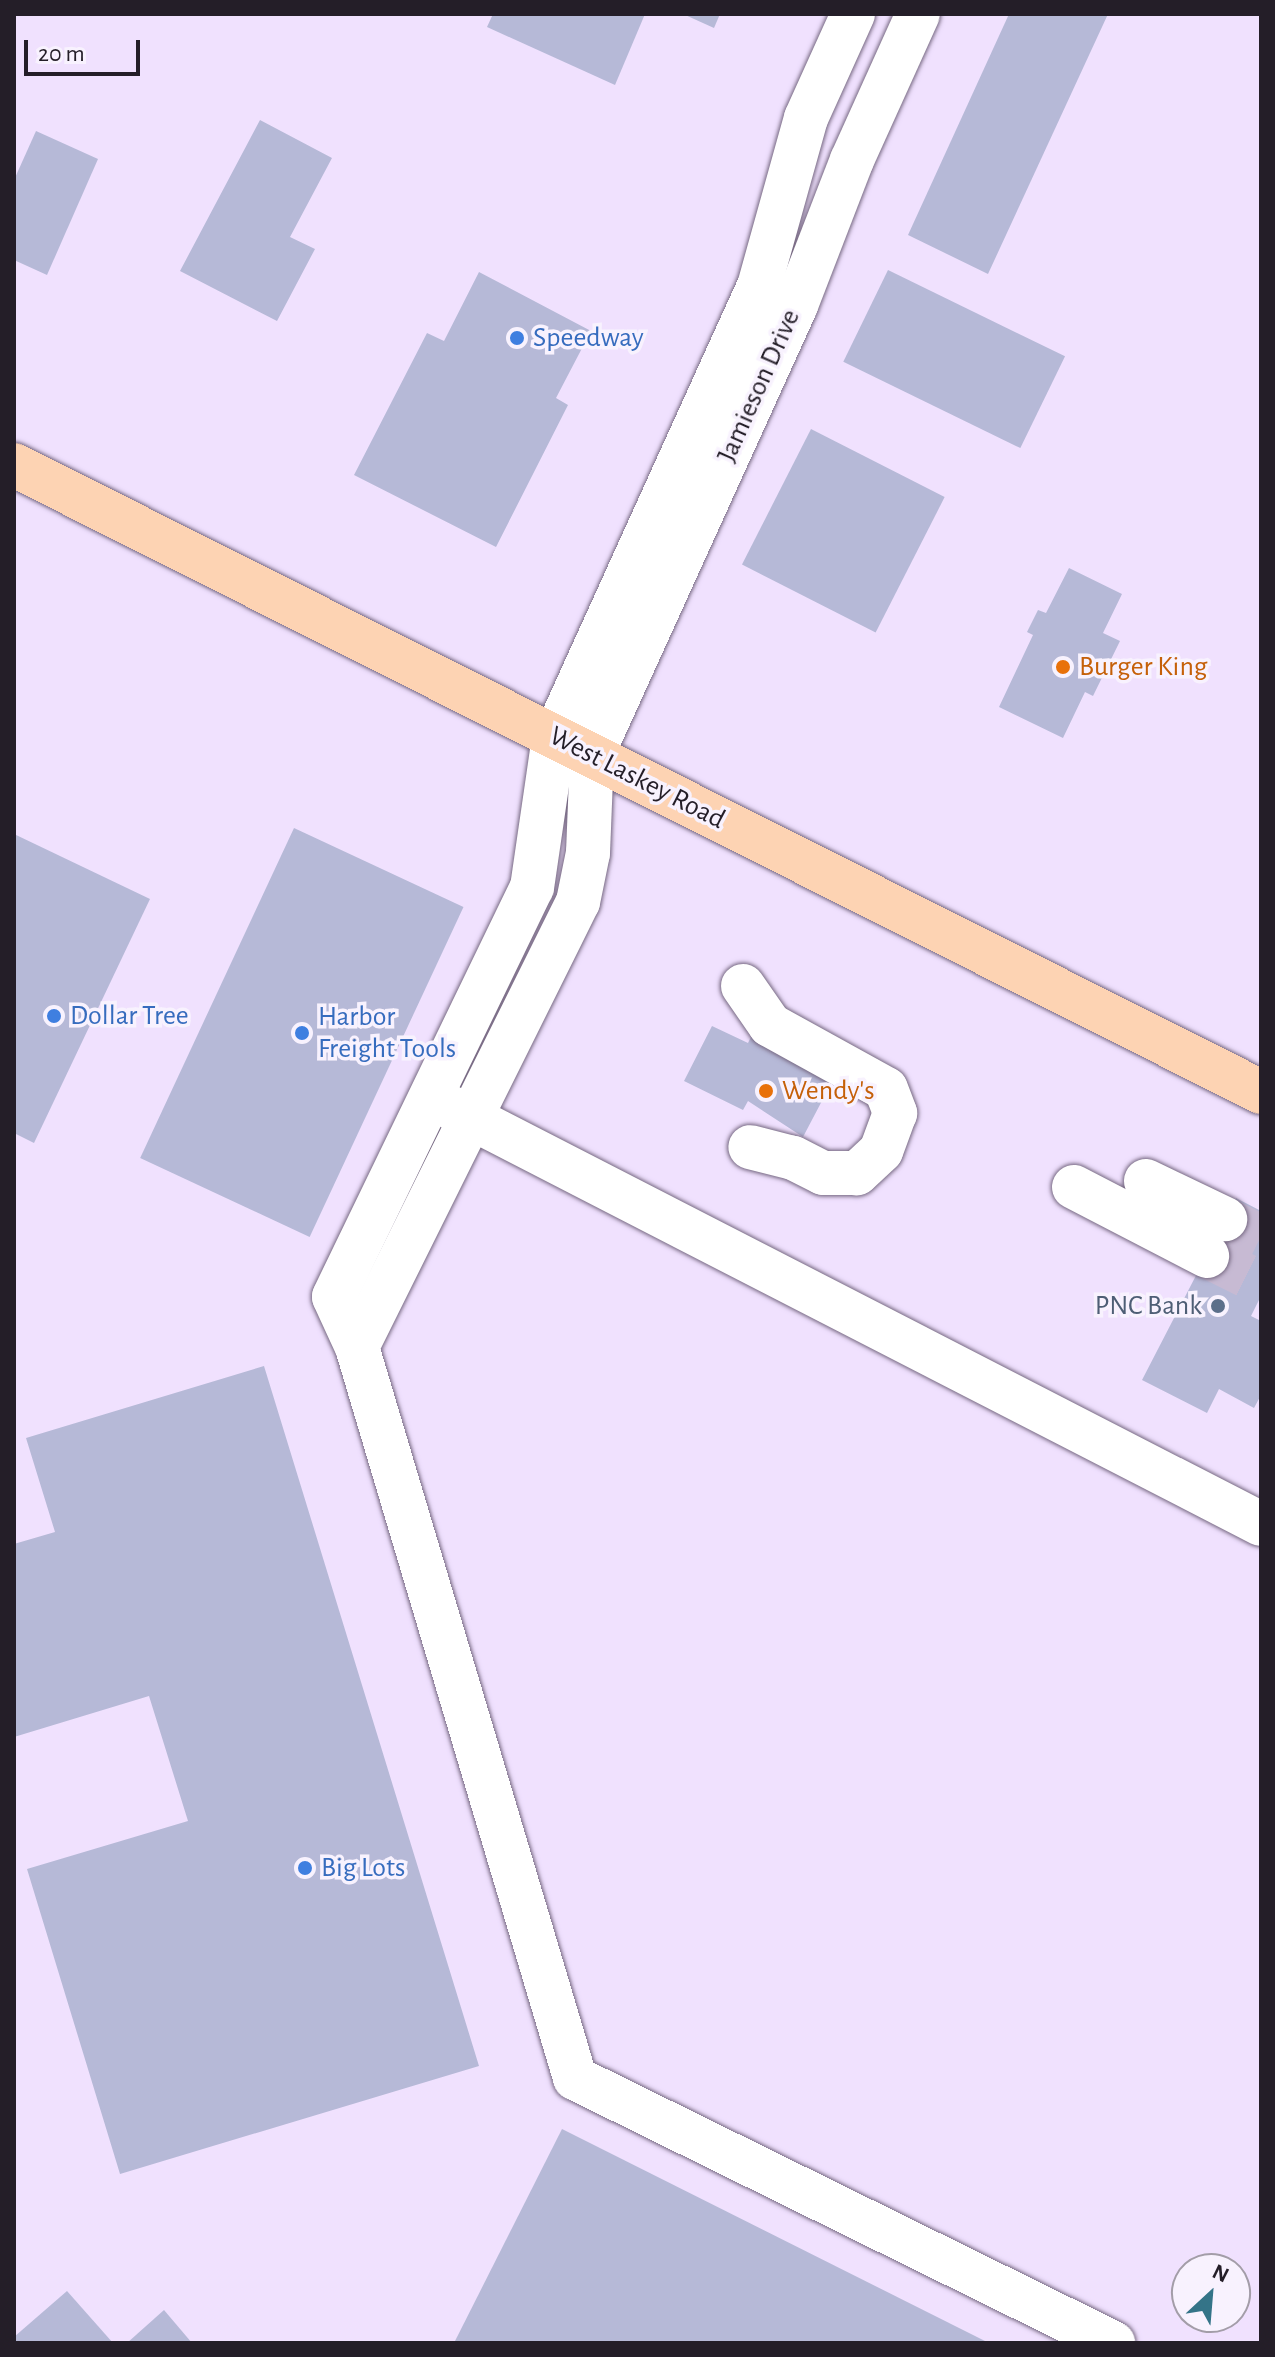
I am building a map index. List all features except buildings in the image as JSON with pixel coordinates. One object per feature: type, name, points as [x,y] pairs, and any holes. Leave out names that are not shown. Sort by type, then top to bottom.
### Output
[{"type":"main road","name":"West Laskey Road","points":[[14,465],[1261,1092]]},
{"type":"street","name":"Jamieson Drive","points":[[357,1347],[334,1297],[428,1096],[532,887],[554,737],[759,286],[806,118],[853,14]]},
{"type":"street","name":"Jamieson Drive","points":[[592,755],[796,305],[852,160],[918,14]]},
{"type":"street","points":[[592,755],[588,853],[578,902],[357,1347],[575,2078],[1113,2343]]},
{"type":"street","points":[[743,986],[770,1025],[886,1089],[895,1113],[881,1151],[857,1173],[823,1173],[793,1158],[750,1147]]},
{"type":"street","points":[[428,1096],[1261,1524]]},
{"type":"street","points":[[1109,1184],[1215,1238],[1109,1184]]},
{"type":"tunnel","points":[[1225,1219],[1261,1237]]},
{"type":"tunnel","points":[[1207,1256],[1261,1283]]},
{"type":"place","name":"Speedway","points":[[517,338]]},
{"type":"place","name":"Burger King","points":[[1063,667]]},
{"type":"place","name":"Dollar Tree","points":[[54,1016]]},
{"type":"place","name":"Harbor Freight Tools","points":[[302,1033]]},
{"type":"place","name":"Wendy's","points":[[766,1091]]},
{"type":"place","name":"PNC Bank","points":[[1218,1306]]},
{"type":"place","name":"Big Lots","points":[[305,1868]]}]
